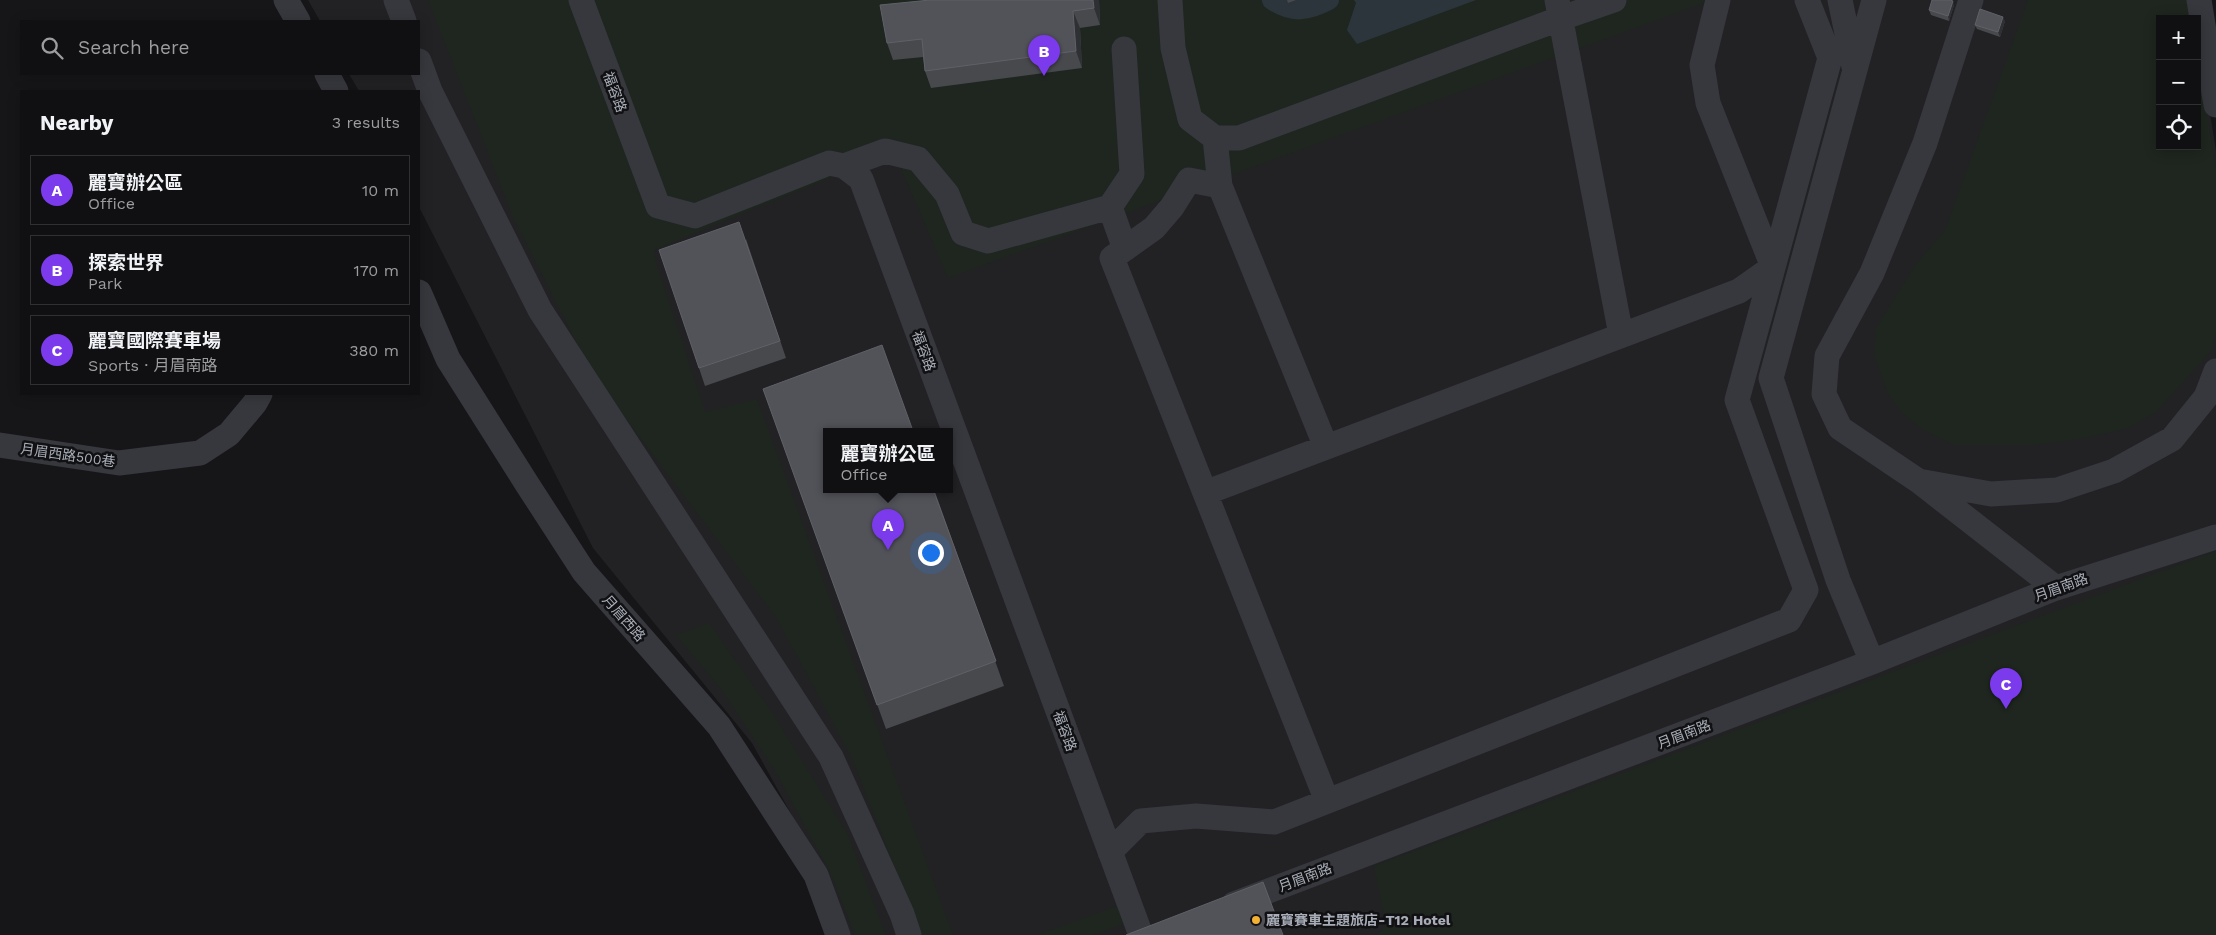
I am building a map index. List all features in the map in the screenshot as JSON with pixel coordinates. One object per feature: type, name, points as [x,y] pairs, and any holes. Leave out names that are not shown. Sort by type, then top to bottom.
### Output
[{"type":"street","points":[[286,0],[297,20]]},
{"type":"street","points":[[396,0],[404,20]]},
{"type":"street","name":"福容路","points":[[581,0],[658,206],[695,216],[830,163],[844,166],[861,179],[1110,852],[1152,934]]},
{"type":"street","points":[[1170,0],[1173,48],[1190,119],[1215,138],[1239,138],[1558,9],[1614,0]]},
{"type":"street","points":[[1718,0],[1702,65],[1708,103],[1773,268]]},
{"type":"street","points":[[1110,852],[1141,820],[1196,816],[1274,822],[1790,620],[1806,590],[1736,400],[1830,58],[1807,0]]},
{"type":"street","points":[[1840,0],[1855,72]]},
{"type":"street","points":[[1872,662],[1838,580],[1771,378],[1874,0]]},
{"type":"street","points":[[1971,0],[1925,143],[1914,171],[1872,273],[1828,356],[1824,394],[1840,428],[1920,482],[2056,588]]},
{"type":"street","points":[[2199,0],[2216,105]]},
{"type":"street","points":[[1558,9],[1621,335]]},
{"type":"street","points":[[844,166],[885,151],[918,159],[947,194],[963,233],[988,241],[1110,207],[1132,174],[1124,49]]},
{"type":"street","points":[[420,64],[430,91],[540,310],[831,757],[902,914],[909,935]]},
{"type":"street","points":[[328,75],[335,90]]},
{"type":"street","points":[[1215,138],[1220,186],[1326,447]]},
{"type":"street","points":[[1220,186],[1189,180],[1172,207],[1154,228],[1112,258],[1327,801]]},
{"type":"street","points":[[1110,207],[1124,249]]},
{"type":"street","points":[[1205,493],[1739,291],[1773,268]]},
{"type":"street","name":"月眉西路","points":[[420,294],[448,359],[584,572],[719,726],[816,875],[838,935]]},
{"type":"street","points":[[1920,482],[1991,494],[2057,490],[2114,471],[2172,439],[2206,397],[2216,372]]},
{"type":"street","name":"月眉西路500巷","points":[[0,445],[119,463],[200,452],[229,434],[255,404],[260,395]]},
{"type":"street","name":"月眉南路","points":[[1208,914],[1872,662],[2056,588],[2216,537]]},
{"type":"shaded area","points":[[308,0],[2192,0],[2167,15],[2156,15],[2156,150],[2201,150],[2201,56],[2216,151],[2216,935],[848,935],[832,888],[752,743],[593,548],[420,209],[420,90],[358,90],[350,75],[420,75],[420,20],[319,20]]},
{"type":"shaded area","points":[[428,0],[1712,0],[948,278],[894,152],[654,250],[656,263],[705,412],[757,399],[953,935],[921,935],[852,758],[776,617],[594,377],[513,217]]},
{"type":"shaded area","points":[[1354,0],[1476,0],[1357,44],[1347,30],[1356,3]]},
{"type":"shaded area","points":[[2028,0],[2189,0],[2191,15],[2156,15],[2156,150],[2201,150],[2201,76],[2216,169],[2216,333],[2210,352],[2156,412],[2126,429],[2079,439],[2035,445],[1954,445],[1922,429],[1903,414],[1888,394],[1874,354],[1876,328],[1916,264],[1945,230]]},
{"type":"shaded area","points":[[2216,551],[2216,935],[1377,935],[1386,926],[1374,866]]},
{"type":"shaded area","points":[[709,623],[769,708],[847,833],[886,935],[855,935],[830,872],[775,771],[722,690],[676,635]]},
{"type":"shaded area","points":[[1117,906],[1124,924],[1093,935],[1037,935]]},
{"type":"building","points":[[930,0],[1093,0],[1094,8],[1073,11],[1076,51],[925,71],[922,39],[887,43],[880,5]]},
{"type":"building","points":[[1932,0],[1953,1],[1948,16],[1929,10]]},
{"type":"building","points":[[1980,9],[2003,17],[1998,32],[1975,25]]},
{"type":"building","points":[[739,222],[780,341],[699,368],[659,250]]},
{"type":"building","points":[[882,345],[912,428],[823,428],[823,493],[934,493],[996,661],[877,705],[763,389]]},
{"type":"building","points":[[1263,882],[1283,935],[1126,935]]},
{"type":"waterway","points":[[1272,0],[1294,9],[1307,9],[1329,0]]},
{"type":"place","name":"探索世界","points":[[1044,76]]},
{"type":"place","name":"麗寶辦公區","points":[[888,550]]},
{"type":"place","name":"麗寶國際賽車場","points":[[2006,709]]},
{"type":"place","name":"麗寶賽車主題旅店-T12 Hotel","points":[[1256,920]]}]
